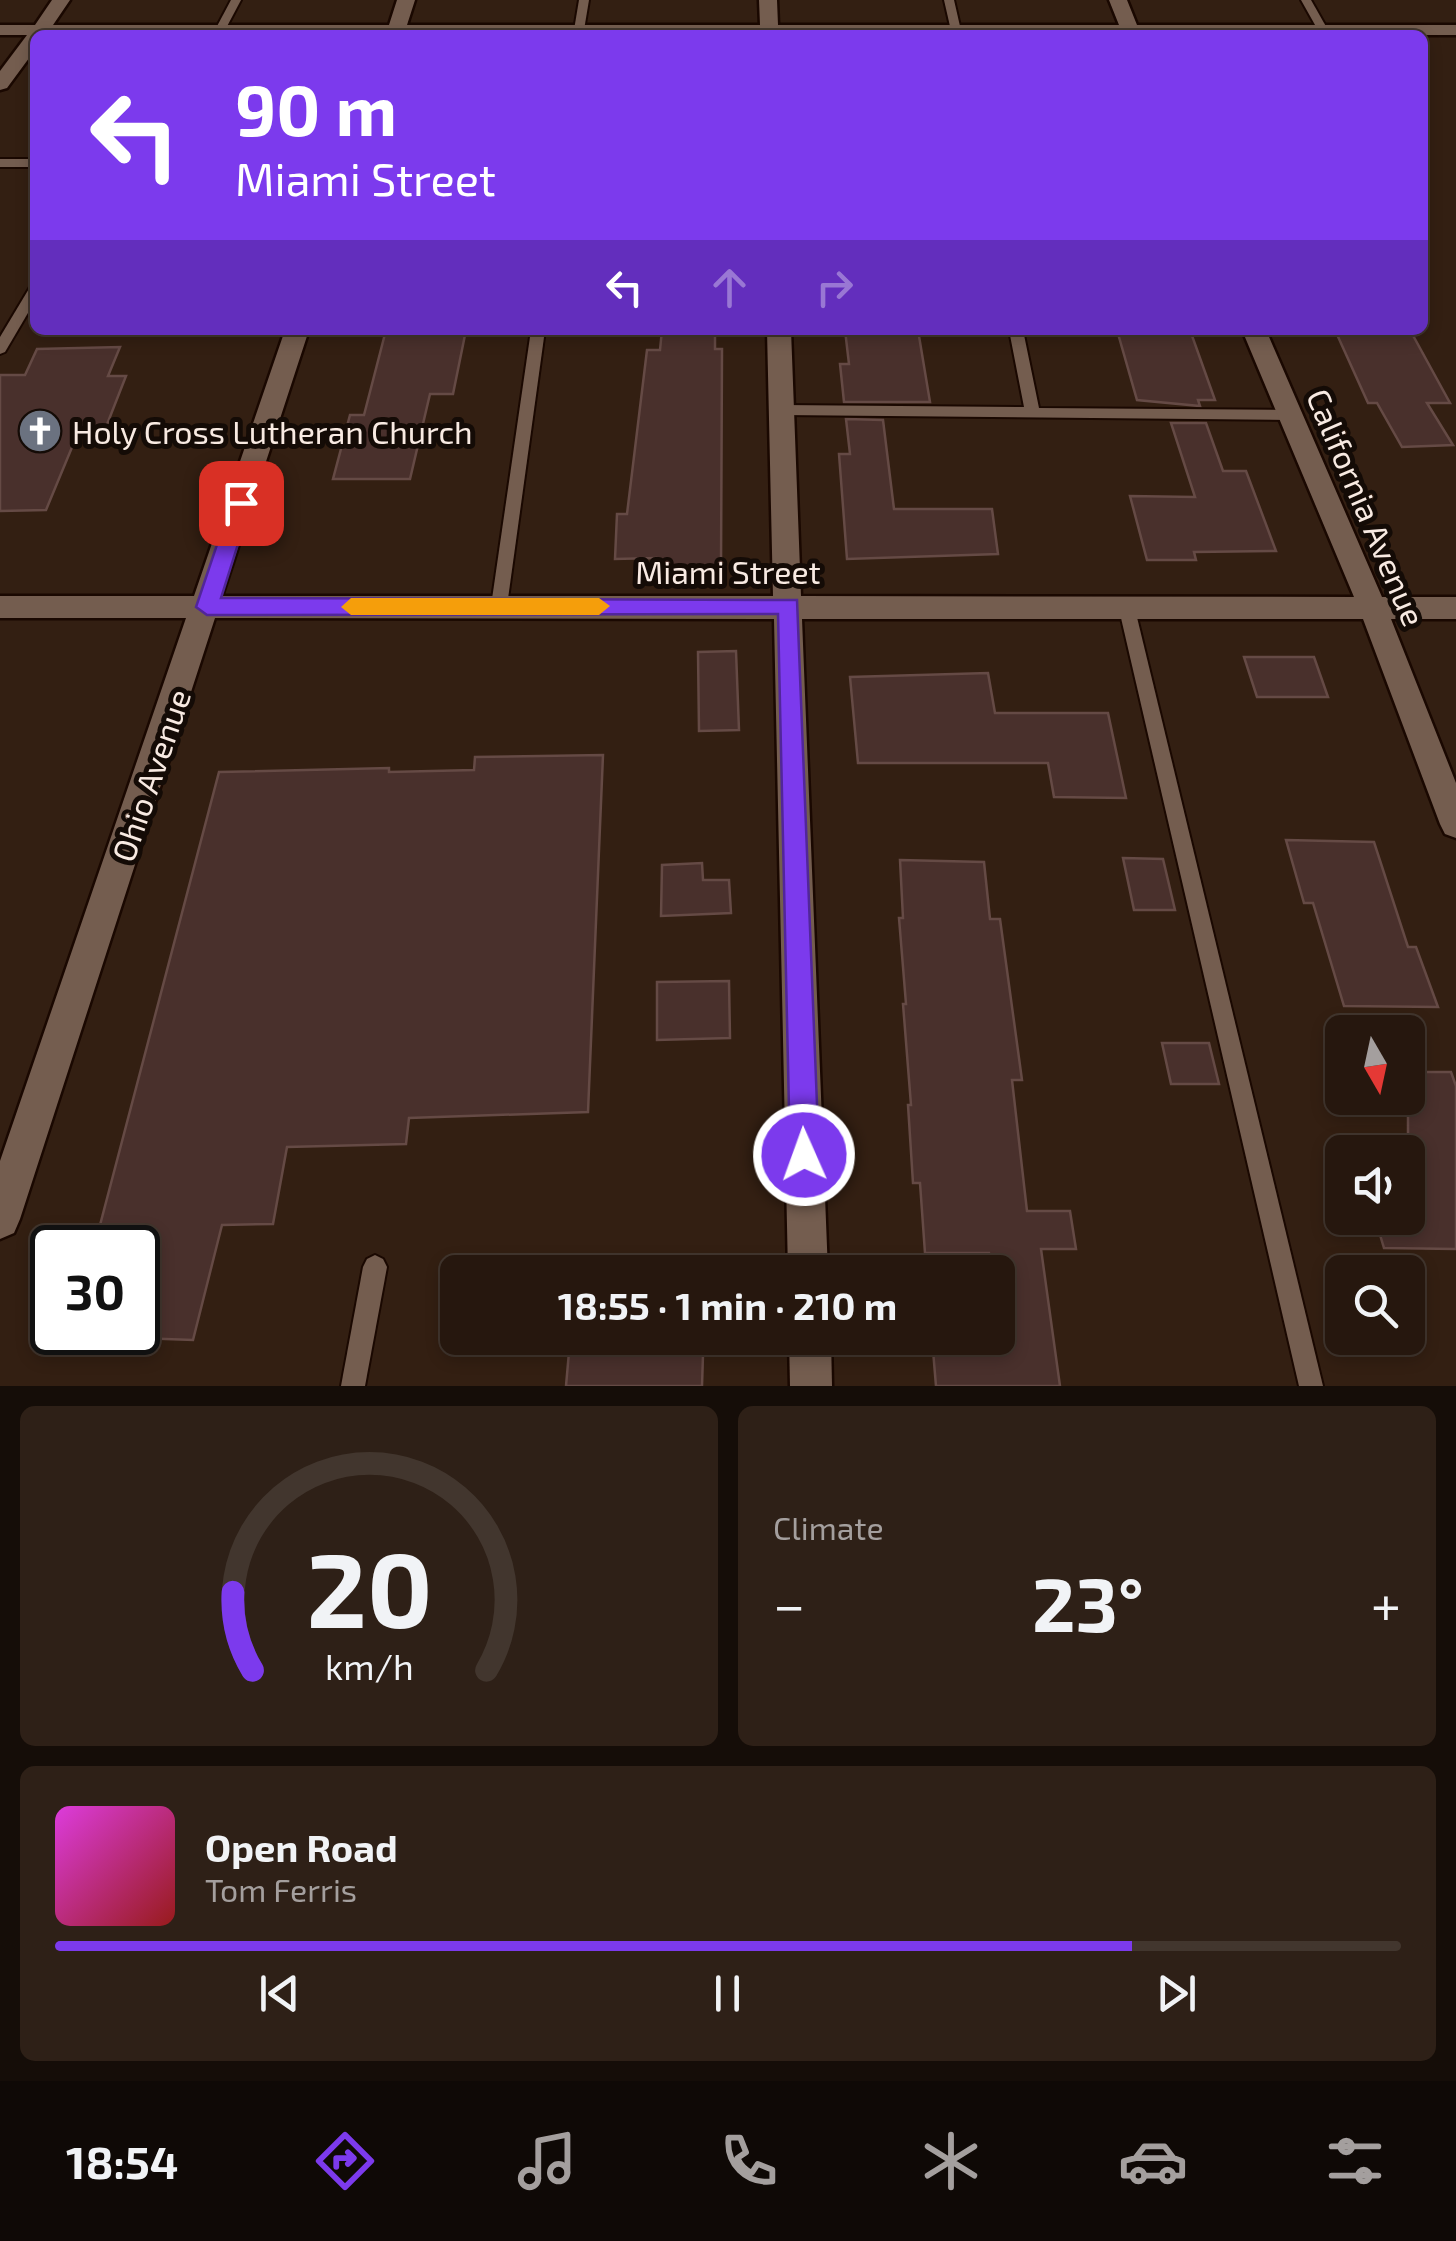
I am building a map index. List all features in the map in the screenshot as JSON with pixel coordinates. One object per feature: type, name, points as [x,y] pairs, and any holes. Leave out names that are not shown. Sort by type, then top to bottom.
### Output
[{"type":"street","points":[[40,30],[61,0]]},
{"type":"street","points":[[396,30],[406,0]]},
{"type":"street","points":[[768,0],[769,30]]},
{"type":"street","points":[[1118,0],[1130,30]]},
{"type":"street","points":[[0,30],[30,33]]},
{"type":"street","points":[[1324,30],[1456,30]]},
{"type":"street","points":[[0,84],[30,43]]},
{"type":"street","name":"Ohio Avenue","points":[[0,1219],[295,335]]},
{"type":"street","points":[[778,335],[808,1255]]},
{"type":"street","name":"California Avenue","points":[[1256,335],[1373,609],[1456,824]]},
{"type":"street","name":"Miami Street","points":[[0,607],[1456,608]]},
{"type":"street","points":[[810,1355],[811,1386]]},
{"type":"lane","points":[[220,30],[236,0]]},
{"type":"lane","points":[[578,30],[584,0]]},
{"type":"lane","points":[[949,0],[956,30]]},
{"type":"lane","points":[[1306,0],[1324,30]]},
{"type":"lane","points":[[0,163],[30,163]]},
{"type":"lane","points":[[0,349],[30,298]]},
{"type":"lane","points":[[499,606],[537,335]]},
{"type":"lane","points":[[1017,335],[1033,414]]},
{"type":"lane","points":[[781,410],[1290,415]]},
{"type":"lane","points":[[1126,605],[1312,1386]]},
{"type":"lane","points":[[353,1386],[374,1267]]},
{"type":"building","points":[[385,335],[465,335],[453,394],[430,394],[410,479],[333,479],[350,415],[364,415]]},
{"type":"building","points":[[662,335],[715,335],[715,349],[722,349],[721,570],[655,571],[656,558],[615,559],[617,514],[627,514],[647,350],[660,350]]},
{"type":"building","points":[[846,335],[919,335],[930,402],[844,402],[840,364],[849,364]]},
{"type":"building","points":[[1118,335],[1192,335],[1215,400],[1198,400],[1200,406],[1137,400]]},
{"type":"building","points":[[1337,335],[1413,335],[1450,403],[1427,403],[1453,445],[1402,447],[1377,403],[1368,403]]},
{"type":"building","name":"Holy Cross Lutheran Church","points":[[120,347],[108,376],[126,376],[106,427],[80,428],[46,510],[0,511],[0,375],[25,375],[37,349]]},
{"type":"building","points":[[846,419],[883,420],[894,509],[992,509],[998,554],[847,559],[839,454],[850,454]]},
{"type":"building","points":[[1171,423],[1206,423],[1223,471],[1246,471],[1276,551],[1194,552],[1196,560],[1147,560],[1130,496],[1195,497]]},
{"type":"building","points":[[736,651],[739,730],[699,731],[698,652]]},
{"type":"building","points":[[1244,657],[1314,657],[1328,697],[1257,697]]},
{"type":"building","points":[[988,673],[995,713],[1108,713],[1126,798],[1054,797],[1048,763],[858,763],[850,677]]},
{"type":"building","points":[[603,755],[588,1112],[409,1118],[406,1144],[287,1147],[273,1224],[222,1225],[193,1340],[160,1339],[160,1225],[100,1225],[219,772],[474,770],[475,757]]},
{"type":"building","points":[[1286,840],[1374,842],[1408,947],[1416,947],[1438,1007],[1344,1006],[1313,903],[1304,903]]},
{"type":"building","points":[[1123,858],[1163,859],[1175,910],[1134,910]]},
{"type":"building","points":[[900,860],[984,862],[990,919],[1000,919],[1022,1080],[1012,1080],[1027,1211],[1070,1211],[1076,1249],[1041,1249],[1060,1386],[936,1386],[933,1355],[1015,1355],[1015,1255],[925,1253],[920,1183],[913,1183],[899,918],[903,918]]},
{"type":"building","points":[[702,863],[703,880],[729,880],[731,913],[661,916],[662,865]]},
{"type":"building","points":[[729,981],[730,1038],[657,1040],[657,982]]},
{"type":"building","points":[[1162,1043],[1209,1043],[1219,1084],[1171,1084]]},
{"type":"building","points":[[1425,1072],[1451,1072],[1456,1086],[1456,1249],[1384,1248],[1380,1235],[1425,1235],[1425,1135],[1408,1135],[1408,1115],[1425,1115]]},
{"type":"building","points":[[569,1355],[703,1355],[702,1386],[566,1386]]},
{"type":"slow traffic","points":[[351,607],[599,606]]},
{"type":"place","name":"Holy Cross Lutheran Church","points":[[40,431]]},
{"type":"route","points":[[241,503],[207,607],[789,606],[804,1155]]}]
